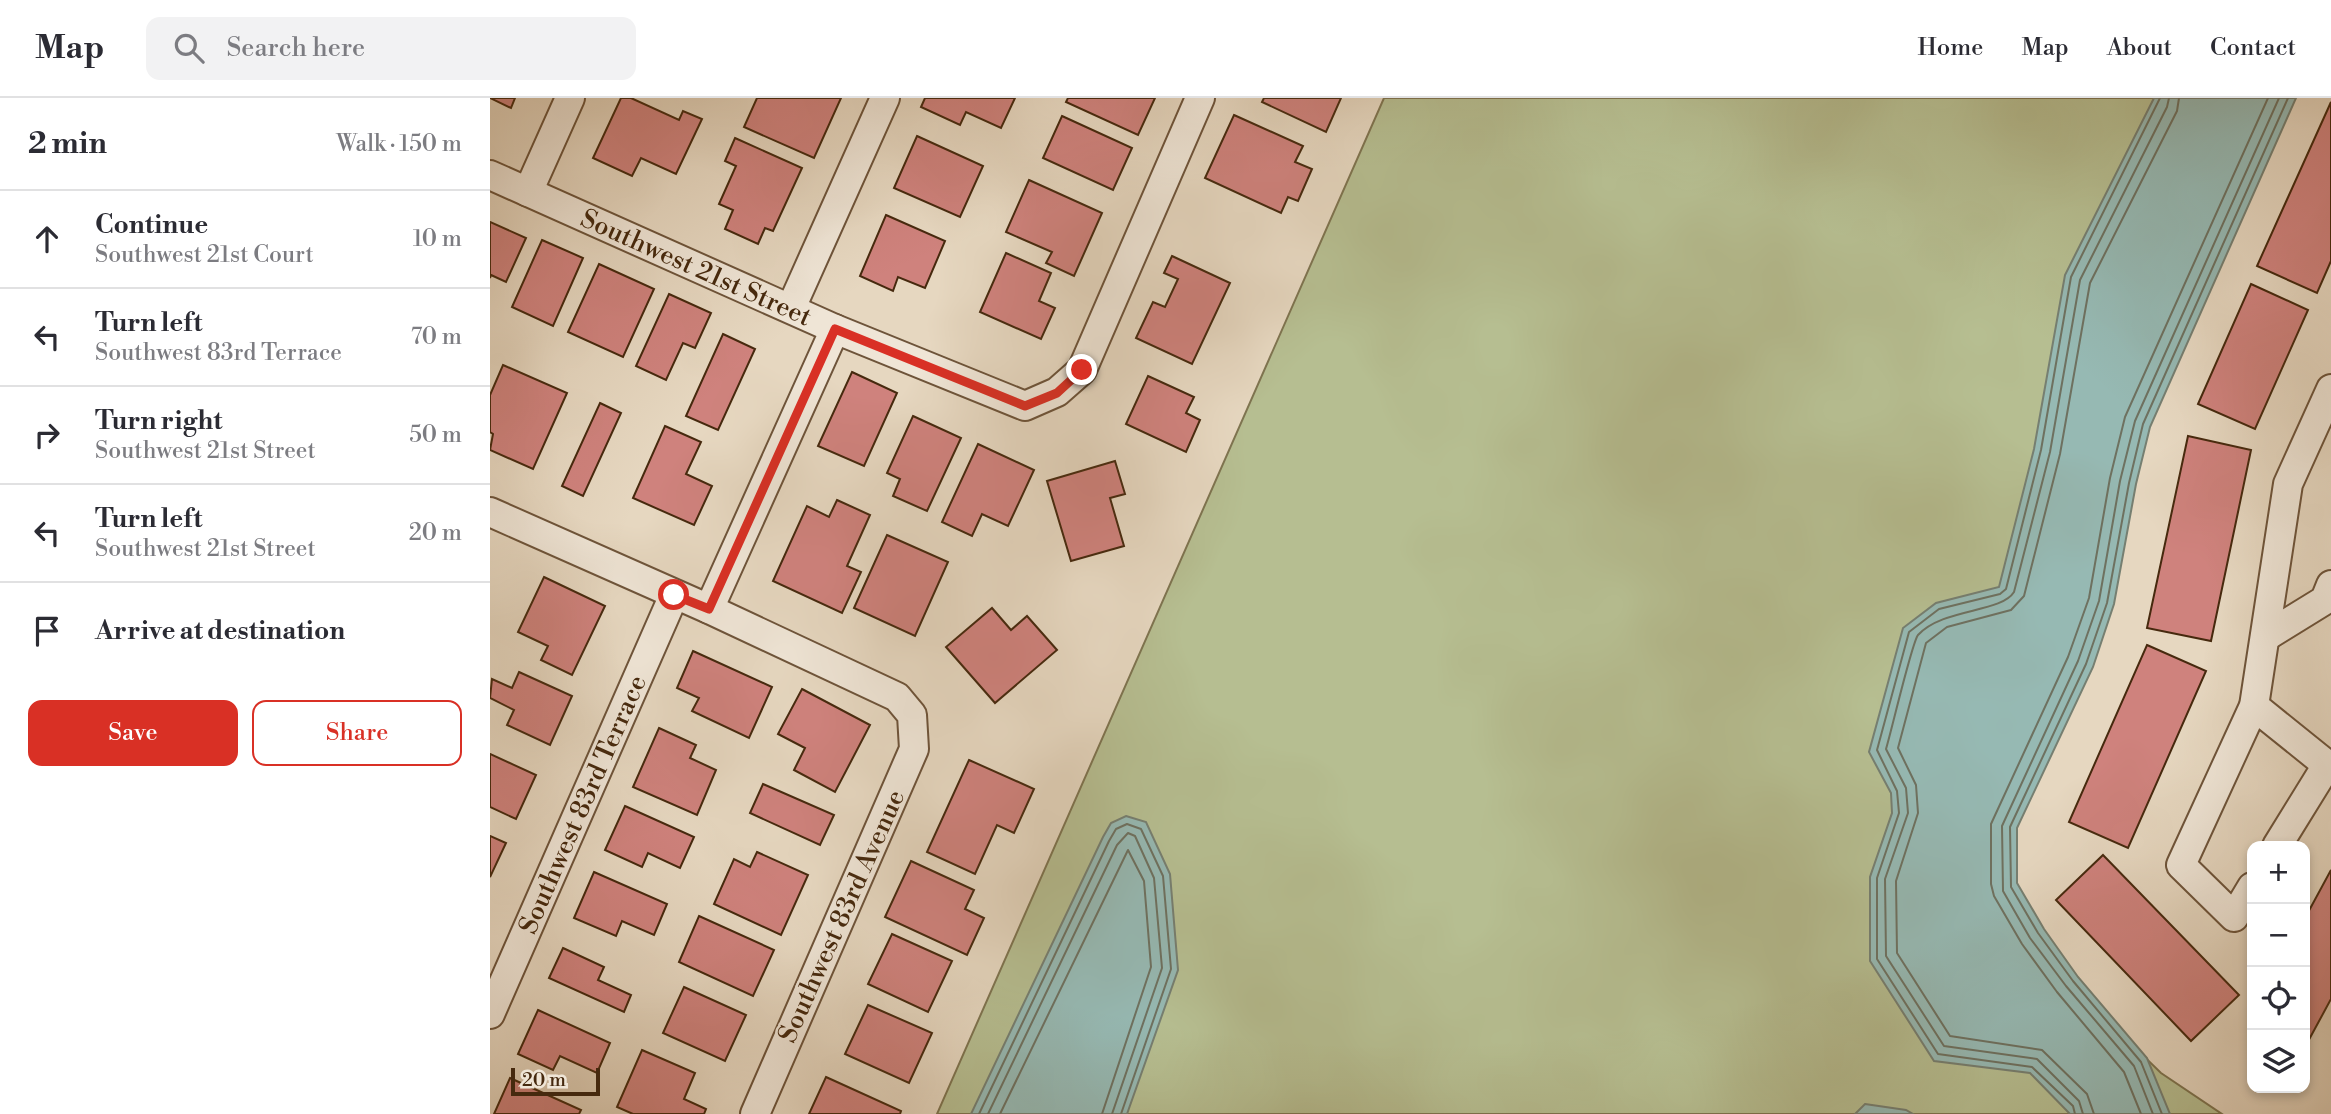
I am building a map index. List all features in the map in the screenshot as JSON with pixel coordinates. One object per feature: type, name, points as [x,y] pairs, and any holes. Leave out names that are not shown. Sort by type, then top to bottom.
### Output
[{"type":"street","points":[[528,192],[570,98]]},
{"type":"street","points":[[792,308],[885,98]]},
{"type":"street","name":"Southwest 21st Street","points":[[490,175],[835,329],[1025,406],[1057,393],[1082,370],[1200,98]]},
{"type":"street","points":[[490,512],[709,609],[835,329]]},
{"type":"street","points":[[2247,895],[2234,916],[2181,865],[2254,706],[2288,484],[2331,388]]},
{"type":"street","points":[[2265,637],[2325,600],[2331,586]]},
{"type":"street","name":"Southwest 83rd Terrace","points":[[490,1014],[674,595]]},
{"type":"street","name":"Southwest 83rd Avenue","points":[[709,609],[897,697],[912,715],[914,749],[755,1114]]},
{"type":"street","points":[[2254,706],[2329,767],[2280,841]]},
{"type":"green space","points":[[1384,98],[2213,98],[1949,920],[2013,929],[2161,1073],[2222,1114],[937,1114]]},
{"type":"water","points":[[2154,98],[2296,98],[2150,427],[2136,484],[2114,604],[2093,667],[2017,828],[2017,883],[2044,929],[2078,977],[2147,1058],[2170,1114],[2070,1114],[2030,1073],[1934,1061],[1870,961],[1870,877],[1892,813],[1891,793],[1869,752],[1903,628],[1936,603],[1999,587],[2034,449],[2065,275]]},
{"type":"water","points":[[1126,816],[1146,822],[1170,874],[1178,970],[1127,1114],[971,1114],[1103,837],[1111,823]]},
{"type":"water","points":[[1865,1104],[1906,1110],[1913,1114],[1855,1114]]},
{"type":"building","points":[[490,98],[515,98],[511,108]]},
{"type":"building","points":[[621,98],[631,98],[679,120],[683,111],[702,119],[676,174],[641,158],[632,176],[593,158]]},
{"type":"building","points":[[757,98],[841,98],[814,158],[744,127]]},
{"type":"building","points":[[925,98],[1015,98],[1001,128],[966,112],[960,125],[921,107]]},
{"type":"building","points":[[1068,98],[1155,98],[1138,135],[1066,102]]},
{"type":"building","points":[[1264,98],[1341,98],[1326,132],[1262,102]]},
{"type":"building","points":[[2331,102],[2331,261],[2317,293],[2257,266]]},
{"type":"building","points":[[1234,115],[1303,146],[1295,162],[1312,169],[1298,201],[1288,197],[1281,213],[1205,178]]},
{"type":"building","points":[[1062,116],[1132,148],[1113,190],[1043,158]]},
{"type":"building","points":[[917,136],[983,166],[960,217],[894,188]]},
{"type":"building","points":[[735,138],[802,168],[773,231],[765,228],[758,244],[725,229],[733,210],[719,204],[736,166],[725,161]]},
{"type":"building","points":[[1029,180],[1102,213],[1074,276],[1046,263],[1052,252],[1006,232]]},
{"type":"building","points":[[886,215],[945,241],[925,288],[898,277],[893,291],[860,276]]},
{"type":"building","points":[[490,222],[526,238],[506,282],[491,275],[490,278]]},
{"type":"building","points":[[542,240],[583,258],[553,326],[512,307]]},
{"type":"building","points":[[1006,253],[1051,273],[1039,301],[1055,308],[1041,339],[980,312]]},
{"type":"building","points":[[1172,256],[1230,283],[1192,364],[1136,338],[1153,302],[1165,307],[1178,279],[1164,273]]},
{"type":"building","points":[[599,264],[654,289],[623,357],[568,332]]},
{"type":"building","points":[[2251,284],[2308,310],[2255,429],[2198,404]]},
{"type":"building","points":[[669,294],[711,313],[695,348],[683,343],[666,380],[636,366]]},
{"type":"building","points":[[723,334],[755,349],[718,430],[686,416]]},
{"type":"building","points":[[503,365],[567,393],[533,469],[490,450],[493,434],[490,432],[490,395]]},
{"type":"building","points":[[852,372],[897,393],[864,466],[818,446]]},
{"type":"building","points":[[1148,376],[1194,397],[1186,413],[1200,420],[1186,452],[1126,424]]},
{"type":"building","points":[[600,403],[621,413],[583,496],[562,486]]},
{"type":"building","points":[[913,416],[961,438],[927,511],[893,496],[900,479],[887,473]]},
{"type":"building","points":[[665,426],[701,442],[686,474],[712,486],[694,525],[633,498]]},
{"type":"building","points":[[2188,436],[2251,450],[2211,641],[2147,628]]},
{"type":"building","points":[[978,444],[1034,470],[1008,526],[982,514],[972,536],[942,522]]},
{"type":"building","points":[[1115,461],[1125,494],[1110,498],[1124,546],[1071,561],[1047,481]]},
{"type":"building","points":[[837,500],[870,515],[847,566],[861,572],[842,613],[773,581],[807,506],[829,517]]},
{"type":"building","points":[[887,535],[948,562],[915,636],[854,608]]},
{"type":"building","points":[[544,577],[605,606],[572,675],[541,660],[548,646],[518,632]]},
{"type":"building","points":[[992,608],[1011,630],[1027,616],[1057,650],[995,703],[946,647]]},
{"type":"building","points":[[2147,645],[2206,671],[2128,848],[2069,822]]},
{"type":"building","points":[[693,651],[772,687],[749,738],[692,711],[699,698],[677,688]]},
{"type":"building","points":[[519,672],[572,696],[550,745],[507,725],[514,710],[490,698],[492,679],[512,688]]},
{"type":"building","points":[[802,689],[870,725],[835,792],[794,770],[805,748],[778,734]]},
{"type":"building","points":[[659,728],[696,745],[690,758],[716,770],[697,815],[633,787]]},
{"type":"building","points":[[490,754],[536,775],[516,819],[490,807]]},
{"type":"building","points":[[969,760],[1034,789],[1014,833],[997,825],[975,874],[927,852]]},
{"type":"building","points":[[763,784],[834,815],[820,845],[750,813]]},
{"type":"building","points":[[625,806],[694,837],[680,868],[648,853],[642,867],[605,850]]},
{"type":"building","points":[[490,836],[506,843],[490,877]]},
{"type":"building","points":[[757,852],[808,875],[781,935],[714,904],[734,859],[750,867]]},
{"type":"building","points":[[2103,855],[2239,995],[2191,1041],[2056,900]]},
{"type":"building","points":[[911,861],[974,890],[965,909],[984,918],[967,955],[885,917]]},
{"type":"building","points":[[2331,870],[2331,999],[2310,1038],[2310,967],[2310,909]]},
{"type":"building","points":[[594,872],[667,904],[654,935],[622,921],[616,936],[574,918]]},
{"type":"building","points":[[699,916],[774,950],[753,996],[679,962]]},
{"type":"building","points":[[892,934],[952,961],[928,1012],[868,984]]},
{"type":"building","points":[[563,948],[604,967],[598,980],[631,995],[624,1012],[549,978]]},
{"type":"building","points":[[684,987],[746,1015],[725,1061],[663,1033]]},
{"type":"building","points":[[868,1005],[932,1033],[909,1083],[845,1054]]},
{"type":"building","points":[[538,1010],[610,1043],[597,1073],[560,1056],[553,1070],[518,1054]]},
{"type":"building","points":[[642,1050],[695,1073],[684,1099],[706,1109],[704,1114],[633,1114],[617,1107]]},
{"type":"building","points":[[826,1077],[901,1111],[900,1114],[809,1114]]},
{"type":"building","points":[[510,1078],[581,1110],[579,1114],[494,1114]]},
{"type":"route","points":[[674,595],[709,609],[835,329],[1025,406],[1057,393],[1082,370]]}]
